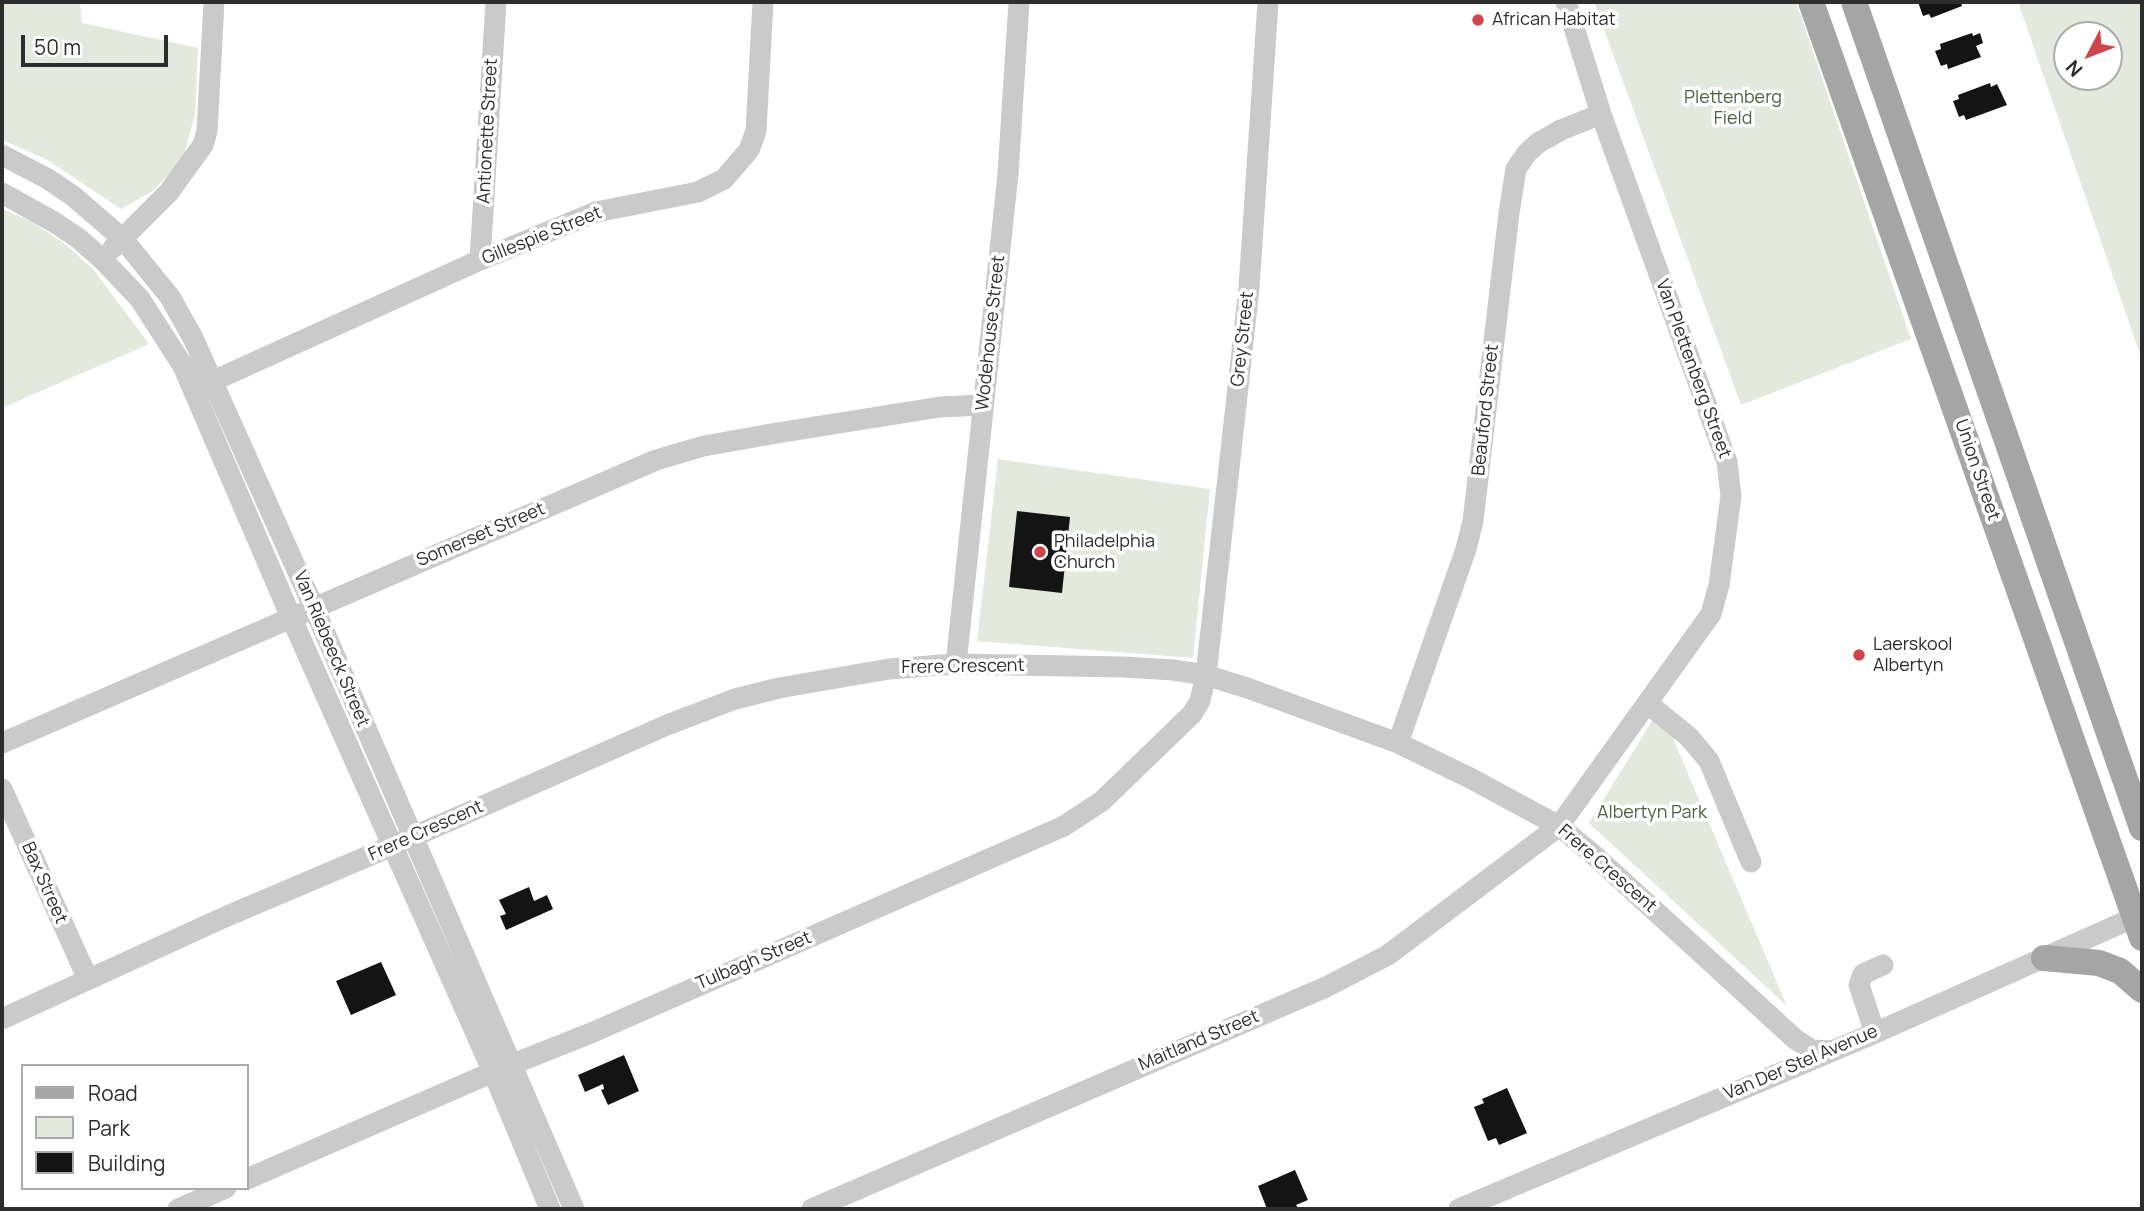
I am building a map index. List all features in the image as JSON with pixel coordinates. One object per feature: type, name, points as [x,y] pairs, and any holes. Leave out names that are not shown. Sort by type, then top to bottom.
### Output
[{"type":"main road","name":"Union Street","points":[[1811,2],[2140,923]]},
{"type":"main road","points":[[1854,2],[2142,828]]},
{"type":"main road","points":[[1958,416],[1994,402]]},
{"type":"main road","points":[[2045,958],[2099,963],[2120,971],[2142,990]]},
{"type":"street","points":[[102,259],[169,192],[203,145],[207,131],[214,2]]},
{"type":"street","name":"Antionette Street","points":[[480,260],[496,2]]},
{"type":"street","name":"Gillespie Street","points":[[194,390],[480,260],[596,212],[698,192],[724,179],[750,150],[755,131],[764,2]]},
{"type":"street","name":"Wodehouse Street","points":[[956,664],[1008,174],[1019,2]]},
{"type":"street","name":"Grey Street","points":[[1206,675],[1249,288],[1268,2]]},
{"type":"street","name":"Van Plettenberg Street","points":[[1559,826],[1712,611],[1725,544],[1731,482],[1724,450],[1601,114],[1566,2]]},
{"type":"street","name":"Beauford Street","points":[[1398,743],[1463,558],[1473,521],[1516,169],[1527,153],[1538,144],[1561,130],[1601,114]]},
{"type":"street","name":"Van Riebeeck Street","points":[[2,155],[48,179],[73,196],[123,239],[170,297],[193,338],[214,380],[413,837],[502,1069],[550,1209]]},
{"type":"street","name":"Van Riebeeck Street","points":[[2,193],[54,222],[102,259],[140,299],[183,366],[392,846],[502,1069],[575,1209]]},
{"type":"street","name":"Somerset Street","points":[[2,743],[540,509],[676,453],[940,407],[983,405]]},
{"type":"street","name":"Frere Crescent","points":[[2,1018],[225,916],[667,725],[735,699],[779,688],[890,669],[956,664],[1124,667],[1206,675],[1309,709],[1398,743],[1559,826],[1795,1039],[1812,1050],[1833,1051]]},
{"type":"street","name":"Tulbagh Street","points":[[248,1179],[859,916],[1079,817],[1112,792],[1192,714],[1200,701],[1206,675]]},
{"type":"street","points":[[1647,703],[1689,737],[1709,761],[1751,862]]},
{"type":"street","name":"Bax Street","points":[[2,789],[87,978]]},
{"type":"street","name":"Maitland Street","points":[[812,1209],[1366,968],[1388,955],[1559,826]]},
{"type":"street","name":"Van Der Stel Avenue","points":[[1460,1209],[2045,958],[2140,923]]},
{"type":"street","points":[[1875,1033],[1859,985],[1863,974],[1883,965]]},
{"type":"street","points":[[178,1209],[221,1190]]},
{"type":"green space","points":[[2,2],[80,2],[82,23],[198,48],[195,114],[183,159],[154,190],[121,209],[46,159],[2,140]]},
{"type":"green space","name":"Plettenberg Field","points":[[1594,2],[1796,2],[1911,339],[1741,405]]},
{"type":"green space","points":[[2018,2],[2142,2],[2142,360]]},
{"type":"green space","points":[[2,209],[31,221],[65,244],[93,269],[149,344],[2,408]]},
{"type":"green space","points":[[998,459],[1210,489],[1193,658],[977,641]]},
{"type":"green space","name":"Albertyn Park","points":[[1660,708],[1787,1006],[1589,823]]},
{"type":"building","points":[[1918,2],[1961,2],[1962,6],[1931,18],[1929,14],[1923,16]]},
{"type":"building","points":[[1972,33],[1973,36],[1980,33],[1983,43],[1976,46],[1981,57],[1948,69],[1947,64],[1941,66],[1935,51],[1941,49],[1940,44]]},
{"type":"building","points":[[1990,83],[1991,87],[1997,84],[2007,105],[1966,120],[1964,115],[1959,117],[1953,101],[1959,99],[1958,95]]},
{"type":"building","name":"Philadelphia Church","points":[[1017,511],[1070,517],[1062,593],[1009,587]]},
{"type":"building","points":[[529,887],[534,901],[547,895],[553,909],[506,930],[500,916],[506,914],[499,900]]},
{"type":"building","points":[[381,962],[396,995],[351,1015],[336,981]]},
{"type":"building","points":[[624,1055],[639,1091],[608,1105],[601,1090],[604,1089],[603,1084],[585,1092],[578,1075]]},
{"type":"building","points":[[1507,1088],[1527,1133],[1499,1145],[1496,1138],[1488,1141],[1474,1107],[1484,1103],[1482,1099]]},
{"type":"building","points":[[1295,1170],[1308,1200],[1296,1205],[1298,1208],[1295,1209],[1267,1209],[1258,1186]]},
{"type":"place","name":"African Habitat","points":[[1478,20]]},
{"type":"place","name":"Philadelphia Church","points":[[1040,552]]},
{"type":"place","name":"Laerskool Albertyn","points":[[1859,655]]}]
